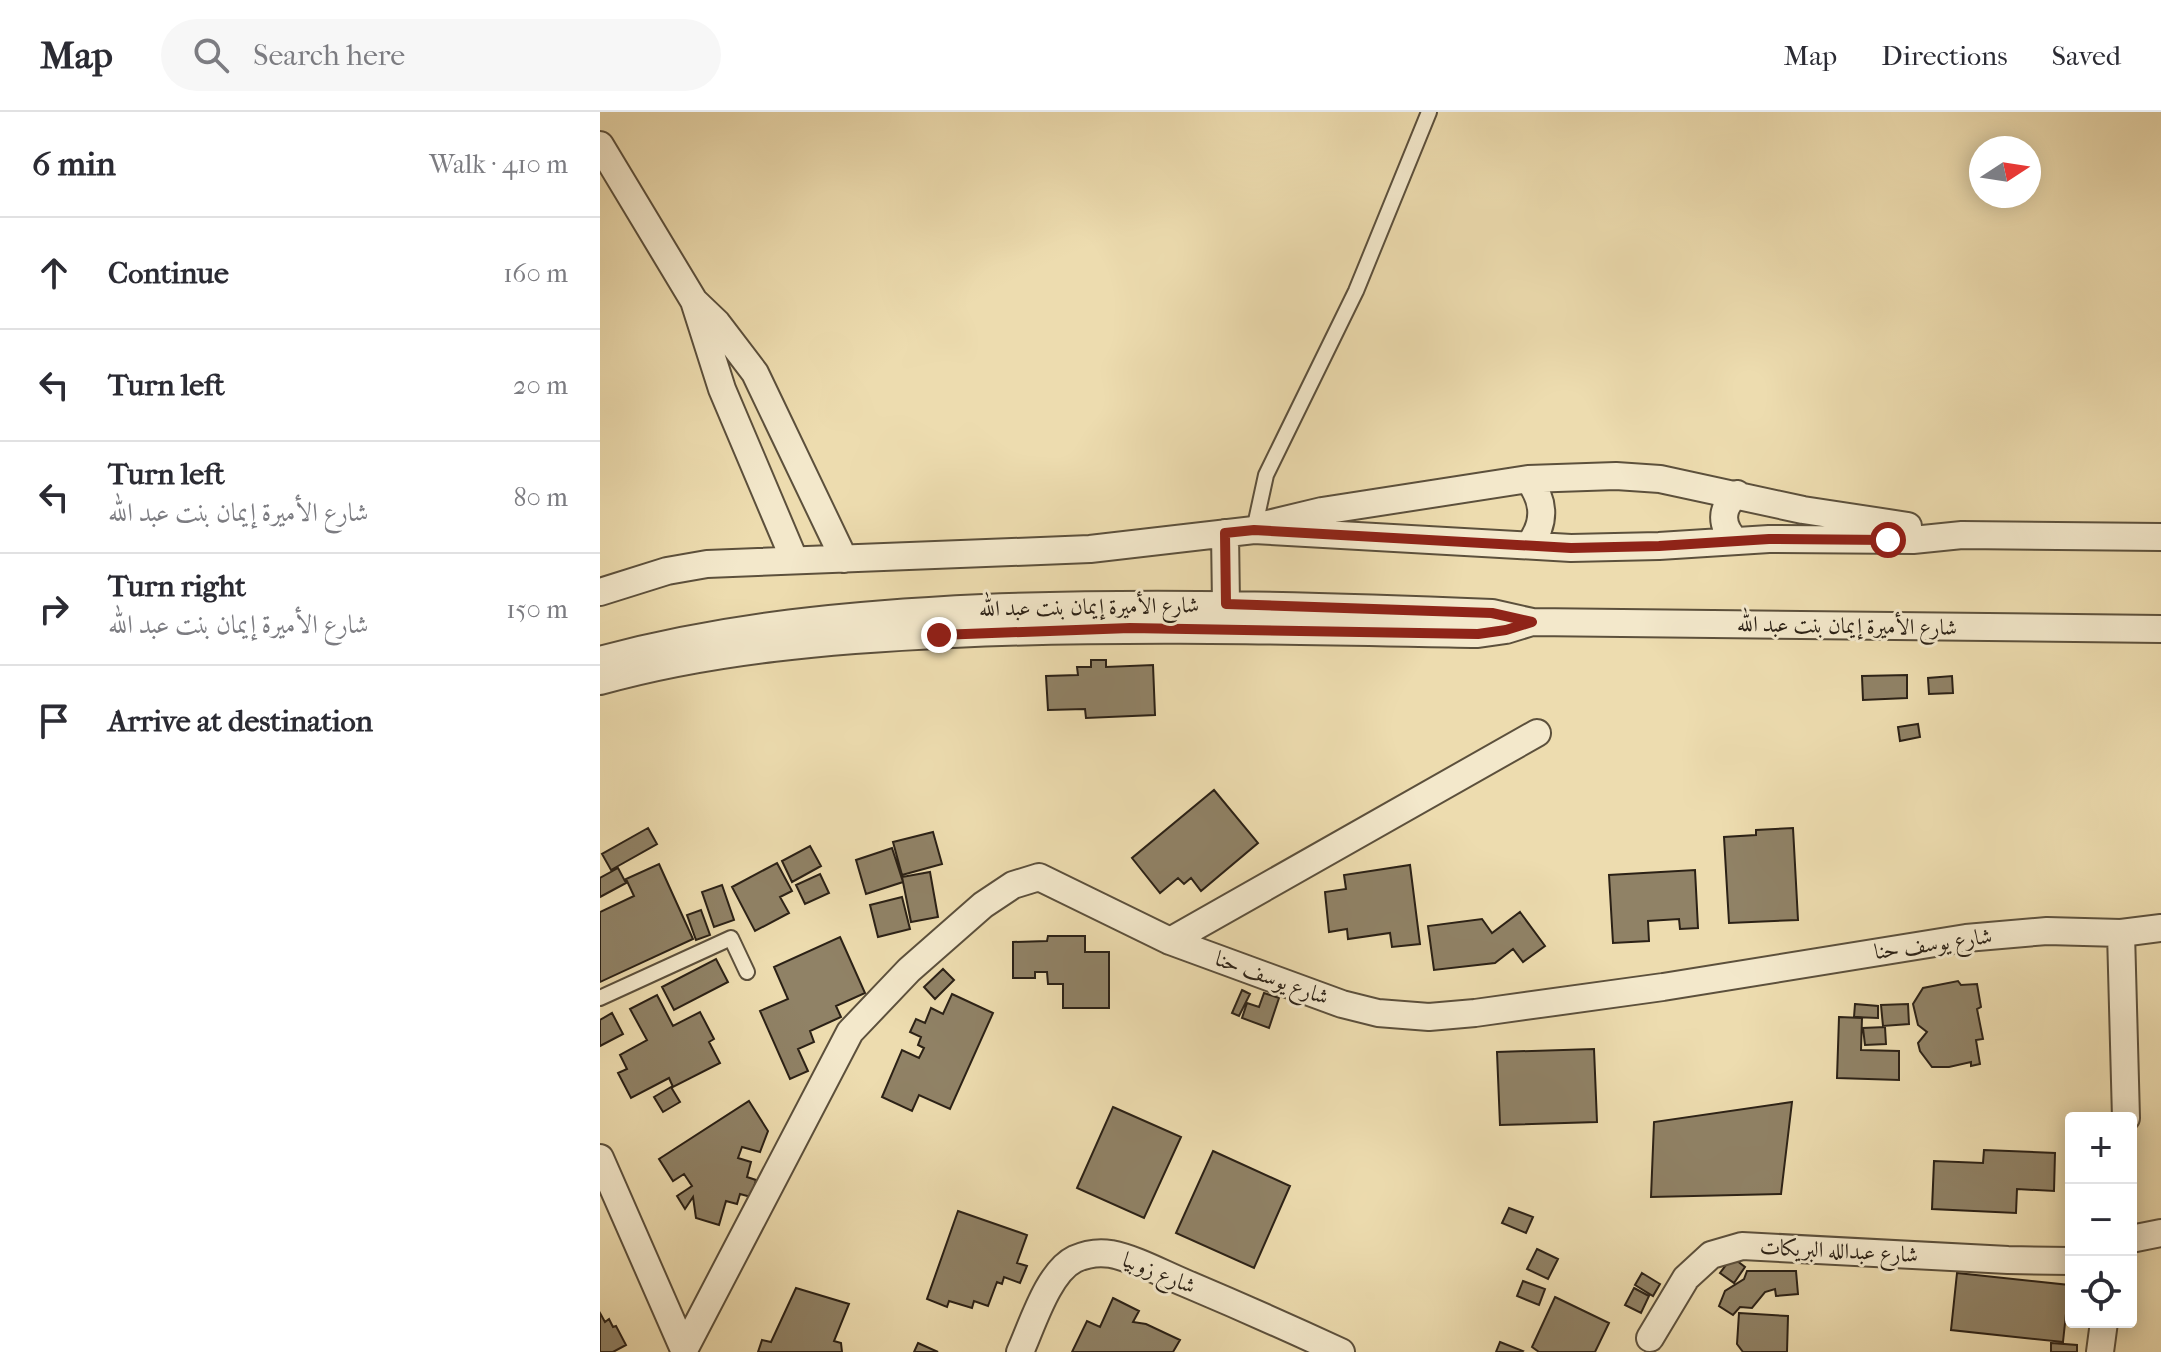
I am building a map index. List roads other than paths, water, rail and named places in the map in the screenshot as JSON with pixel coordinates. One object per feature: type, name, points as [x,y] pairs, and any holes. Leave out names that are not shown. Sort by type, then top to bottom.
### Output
[{"type":"street","points":[[600,145],[694,301],[727,335],[755,373],[844,559]]},
{"type":"street","points":[[694,301],[722,389],[794,559]]},
{"type":"street","points":[[1254,530],[1299,515],[1528,479],[1572,476],[1646,478],[1737,494],[1803,510],[1962,535]]},
{"type":"street","points":[[1528,479],[1537,490],[1542,504],[1538,534],[1529,545]]},
{"type":"street","points":[[1736,541],[1725,527],[1723,517],[1725,508],[1737,494]]},
{"type":"street","points":[[600,592],[667,571],[707,564],[1090,549],[1254,530],[1615,548],[1736,541],[1913,540],[1962,535],[2161,537]]},
{"type":"street","points":[[1225,533],[1226,604]]},
{"type":"street","name":"شارع الأميرة إيمان بنت عبد الله","points":[[600,660],[694,637],[876,613],[1034,606],[1226,604],[1492,613],[1532,622],[2161,629]]},
{"type":"street","name":"شارع الأميرة إيمان بنت عبد الله","points":[[600,681],[696,658],[878,638],[1130,628],[1478,634],[1532,622]]},
{"type":"street","points":[[1170,941],[1537,733]]},
{"type":"street","name":"شارع يوسف حنا","points":[[685,1351],[850,1032],[909,970],[983,905],[1013,885],[1039,877],[1170,941],[1342,1004],[1378,1013],[1429,1017],[1663,987],[1966,938],[2047,931],[2121,933],[2161,928]]},
{"type":"street","points":[[2121,933],[2126,1112]]},
{"type":"street","points":[[600,1158],[685,1351]]},
{"type":"street","points":[[2137,1239],[2161,1233]]},
{"type":"street","name":"شارع عبدالله البريكات","points":[[1650,1338],[1686,1278],[1711,1255],[1742,1246],[2065,1261]]},
{"type":"street","name":"شارع زوبيا","points":[[1020,1352],[1049,1287],[1066,1265],[1098,1253],[1117,1256],[1157,1271],[1273,1320],[1336,1351]]},
{"type":"street","points":[[2100,1352],[2103,1328]]},
{"type":"lane","points":[[1254,530],[1266,475],[1356,291],[1429,112]]},
{"type":"lane","points":[[600,998],[731,938],[747,972]]}]
